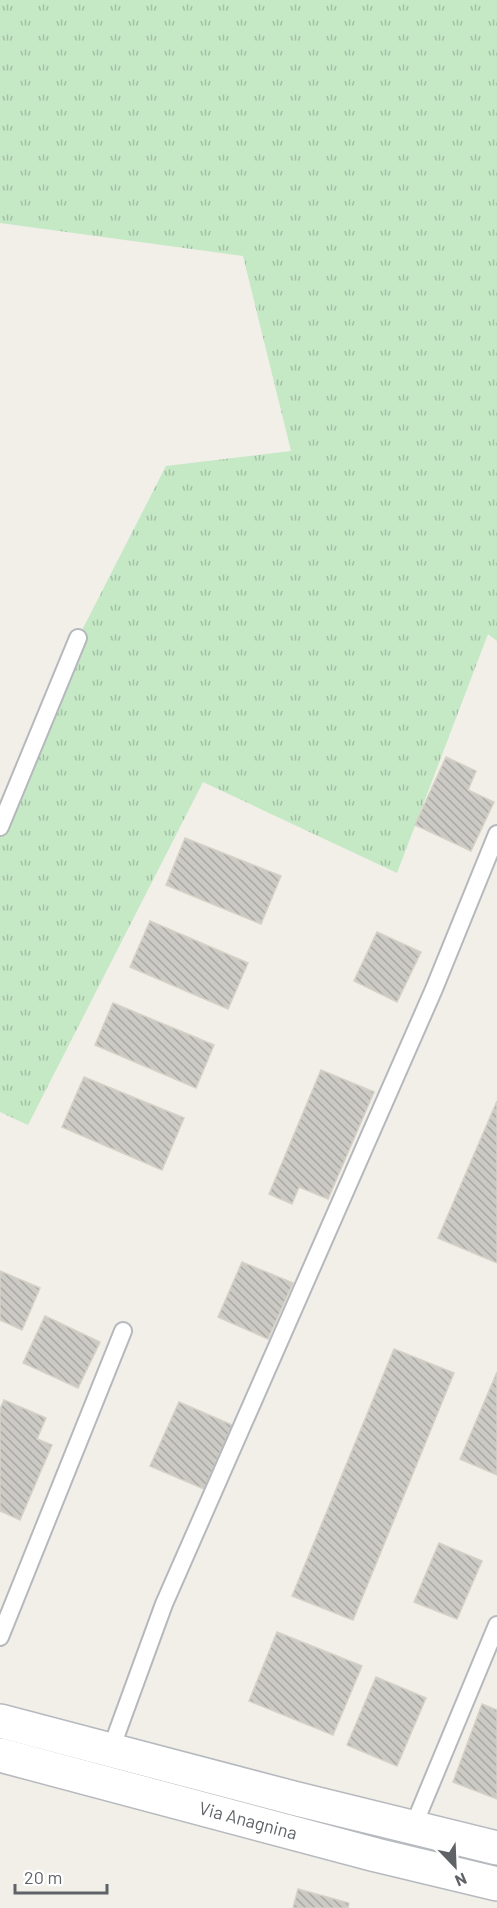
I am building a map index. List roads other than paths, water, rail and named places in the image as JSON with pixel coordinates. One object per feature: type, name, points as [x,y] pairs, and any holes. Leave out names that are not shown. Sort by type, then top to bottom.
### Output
[{"type":"main road","name":"Via Anagnina","points":[[0,1720],[297,1799],[497,1848]]},
{"type":"main road","name":"Via Anagnina","points":[[0,1755],[376,1855],[497,1884]]},
{"type":"lane","points":[[0,827],[78,638]]},
{"type":"lane","points":[[111,1749],[164,1604],[425,1011],[497,834]]},
{"type":"lane","points":[[0,1637],[123,1331]]},
{"type":"lane","points":[[412,1827],[497,1625]]}]
